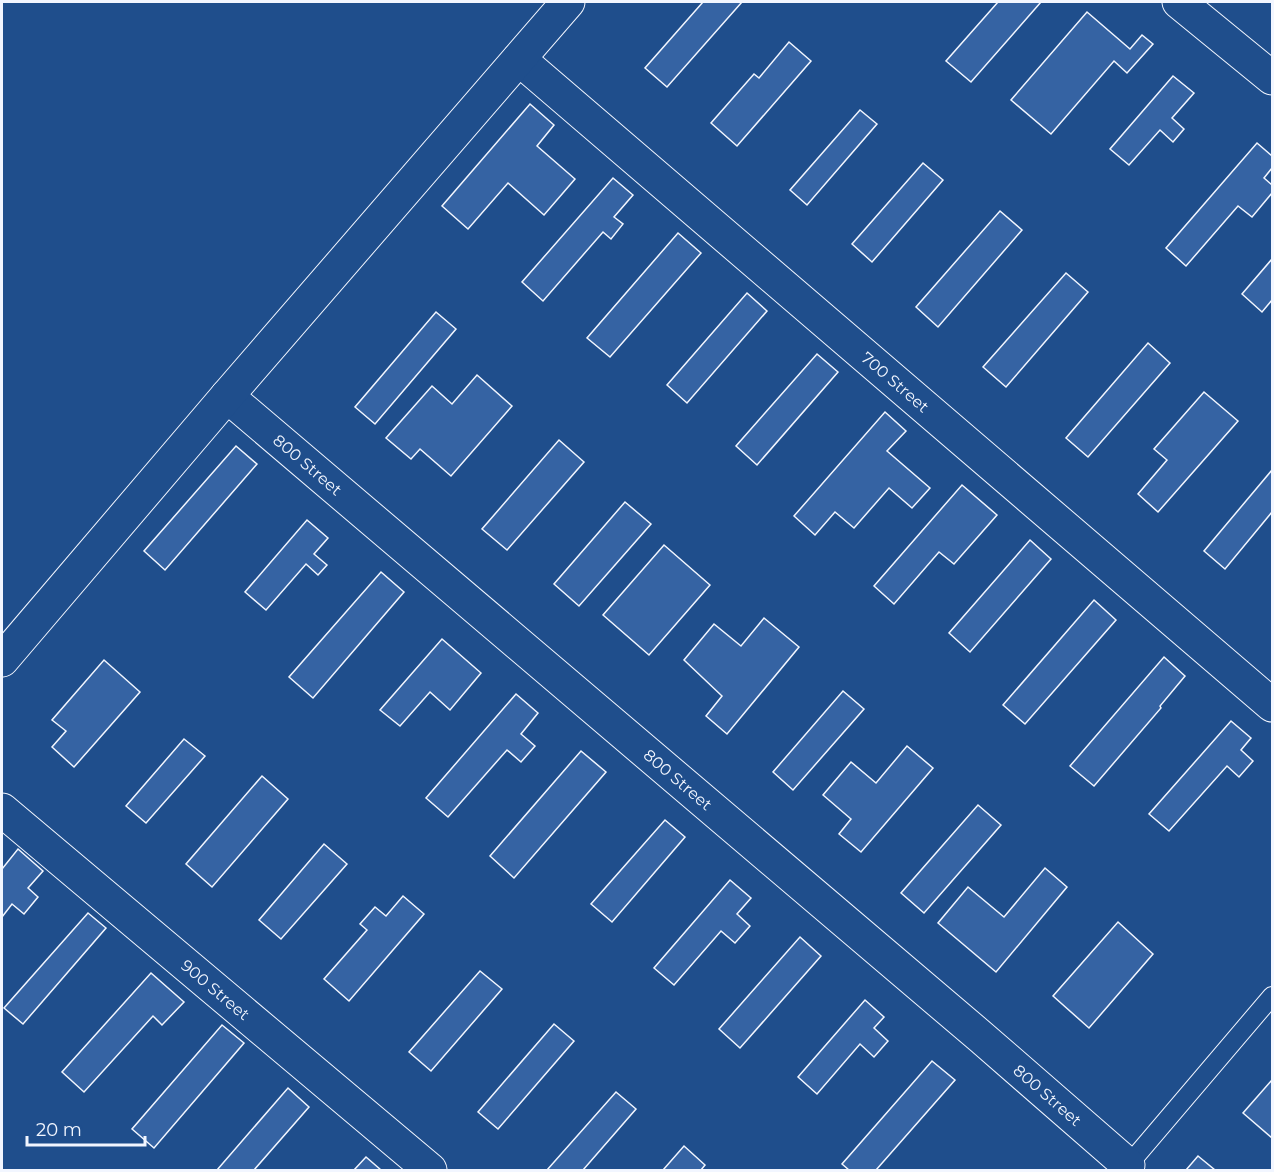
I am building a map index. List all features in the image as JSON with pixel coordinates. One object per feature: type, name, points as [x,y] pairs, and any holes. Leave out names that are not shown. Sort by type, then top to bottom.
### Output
[{"type":"street","points":[[2,660],[226,396],[568,2]]},
{"type":"street","points":[[1179,2],[1272,78]]},
{"type":"street","name":"700 Street","points":[[519,59],[1272,705]]},
{"type":"street","name":"800 Street","points":[[226,396],[972,1029],[1125,1168]]},
{"type":"street","name":"900 Street","points":[[2,810],[430,1170]]},
{"type":"lane","points":[[1125,1168],[1272,996]]},
{"type":"building","points":[[703,2],[742,2],[667,87],[645,68]]},
{"type":"building","points":[[998,2],[1041,2],[971,82],[946,61]]},
{"type":"building","points":[[1087,12],[1130,49],[1142,35],[1153,44],[1127,73],[1114,61],[1051,134],[1011,100]]},
{"type":"building","points":[[789,42],[811,61],[737,146],[711,123],[754,74],[759,78]]},
{"type":"building","points":[[1173,76],[1194,93],[1172,118],[1184,129],[1173,142],[1160,130],[1129,165],[1110,149]]},
{"type":"building","points":[[530,104],[554,125],[537,146],[575,179],[544,215],[508,183],[468,229],[442,206]]},
{"type":"building","points":[[860,110],[877,124],[807,205],[790,190]]},
{"type":"building","points":[[1257,143],[1272,156],[1272,168],[1264,178],[1272,185],[1272,193],[1252,217],[1238,206],[1186,266],[1166,248]]},
{"type":"building","points":[[923,163],[943,180],[872,262],[852,244]]},
{"type":"building","points":[[613,178],[633,195],[614,217],[623,224],[611,239],[603,232],[543,301],[522,282]]},
{"type":"building","points":[[1000,211],[1022,230],[938,327],[916,307]]},
{"type":"building","points":[[678,233],[701,253],[610,357],[587,338]]},
{"type":"building","points":[[1272,259],[1272,300],[1262,312],[1242,294]]},
{"type":"building","points":[[1066,273],[1088,292],[1006,387],[983,367]]},
{"type":"building","points":[[747,293],[767,311],[687,403],[667,385]]},
{"type":"building","points":[[436,312],[456,329],[375,424],[355,407]]},
{"type":"building","points":[[1148,343],[1170,363],[1088,457],[1066,438]]},
{"type":"building","points":[[817,354],[838,372],[757,465],[736,446]]},
{"type":"building","points":[[477,375],[512,406],[451,476],[420,449],[411,459],[386,438],[432,386],[452,404]]},
{"type":"building","points":[[1204,392],[1238,421],[1158,512],[1138,494],[1167,460],[1154,449]]},
{"type":"building","points":[[885,412],[906,431],[887,451],[930,488],[912,508],[889,488],[854,528],[835,512],[815,535],[794,516]]},
{"type":"building","points":[[559,440],[584,462],[507,550],[482,529]]},
{"type":"building","points":[[236,446],[257,464],[165,570],[144,551]]},
{"type":"building","points":[[1272,470],[1272,512],[1225,569],[1204,551]]},
{"type":"building","points":[[962,485],[997,515],[954,564],[939,552],[894,604],[874,586]]},
{"type":"building","points":[[625,502],[651,524],[579,606],[554,584]]},
{"type":"building","points":[[307,520],[328,538],[314,554],[327,565],[318,575],[306,564],[266,610],[245,592]]},
{"type":"building","points":[[1030,540],[1051,559],[970,652],[949,633]]},
{"type":"building","points":[[664,545],[710,585],[649,655],[603,615]]},
{"type":"building","points":[[381,572],[404,592],[313,698],[289,677]]},
{"type":"building","points":[[1094,600],[1116,620],[1025,724],[1003,705]]},
{"type":"building","points":[[764,618],[799,647],[727,734],[706,716],[722,696],[684,660],[714,624],[741,646]]},
{"type":"building","points":[[442,639],[481,673],[450,710],[430,692],[400,726],[380,710]]},
{"type":"building","points":[[1164,657],[1185,676],[1160,706],[1161,708],[1094,786],[1070,766]]},
{"type":"building","points":[[104,660],[140,692],[74,767],[52,747],[66,731],[52,720]]},
{"type":"building","points":[[843,691],[864,709],[793,790],[773,772]]},
{"type":"building","points":[[516,694],[538,713],[521,734],[535,746],[521,762],[507,750],[448,817],[426,798]]},
{"type":"building","points":[[1231,721],[1251,738],[1241,750],[1253,761],[1239,777],[1227,766],[1169,831],[1149,814]]},
{"type":"building","points":[[184,739],[205,756],[146,823],[126,806]]},
{"type":"building","points":[[907,746],[933,768],[861,852],[839,834],[851,819],[823,795],[851,762],[876,783]]},
{"type":"building","points":[[581,751],[606,772],[514,878],[490,856]]},
{"type":"building","points":[[262,776],[288,799],[212,887],[186,864]]},
{"type":"building","points":[[978,805],[1001,825],[924,913],[901,893]]},
{"type":"building","points":[[665,820],[685,837],[612,922],[591,904]]},
{"type":"building","points":[[324,844],[347,864],[281,939],[259,920]]},
{"type":"building","points":[[18,849],[43,871],[28,888],[38,897],[24,914],[12,904],[2,917],[2,869]]},
{"type":"building","points":[[1045,868],[1067,887],[996,972],[938,923],[968,887],[1004,917]]},
{"type":"building","points":[[730,880],[751,898],[737,914],[750,926],[735,943],[721,931],[674,985],[654,968]]},
{"type":"building","points":[[403,896],[424,914],[349,1001],[324,979],[367,930],[360,924],[375,907],[386,916]]},
{"type":"building","points":[[88,913],[106,928],[23,1024],[4,1008]]},
{"type":"building","points":[[1118,922],[1153,954],[1089,1028],[1053,996]]},
{"type":"building","points":[[800,937],[821,956],[740,1048],[719,1029]]},
{"type":"building","points":[[480,971],[502,989],[431,1071],[409,1052]]},
{"type":"building","points":[[151,973],[184,1002],[162,1025],[153,1016],[84,1092],[62,1072]]},
{"type":"building","points":[[865,1000],[884,1017],[874,1028],[888,1041],[874,1057],[860,1044],[817,1094],[798,1077]]},
{"type":"building","points":[[554,1024],[574,1041],[498,1129],[478,1112]]},
{"type":"building","points":[[222,1025],[244,1043],[154,1148],[132,1129]]},
{"type":"building","points":[[932,1061],[955,1080],[876,1170],[849,1170],[842,1164]]},
{"type":"building","points":[[1271,1081],[1272,1083],[1272,1138],[1243,1113]]},
{"type":"building","points":[[288,1088],[309,1107],[254,1170],[217,1170]]},
{"type":"building","points":[[616,1092],[636,1109],[583,1170],[547,1170]]},
{"type":"building","points":[[684,1146],[705,1165],[701,1170],[663,1170]]},
{"type":"building","points":[[1198,1156],[1215,1170],[1186,1170]]},
{"type":"building","points":[[366,1157],[381,1170],[354,1170]]}]
